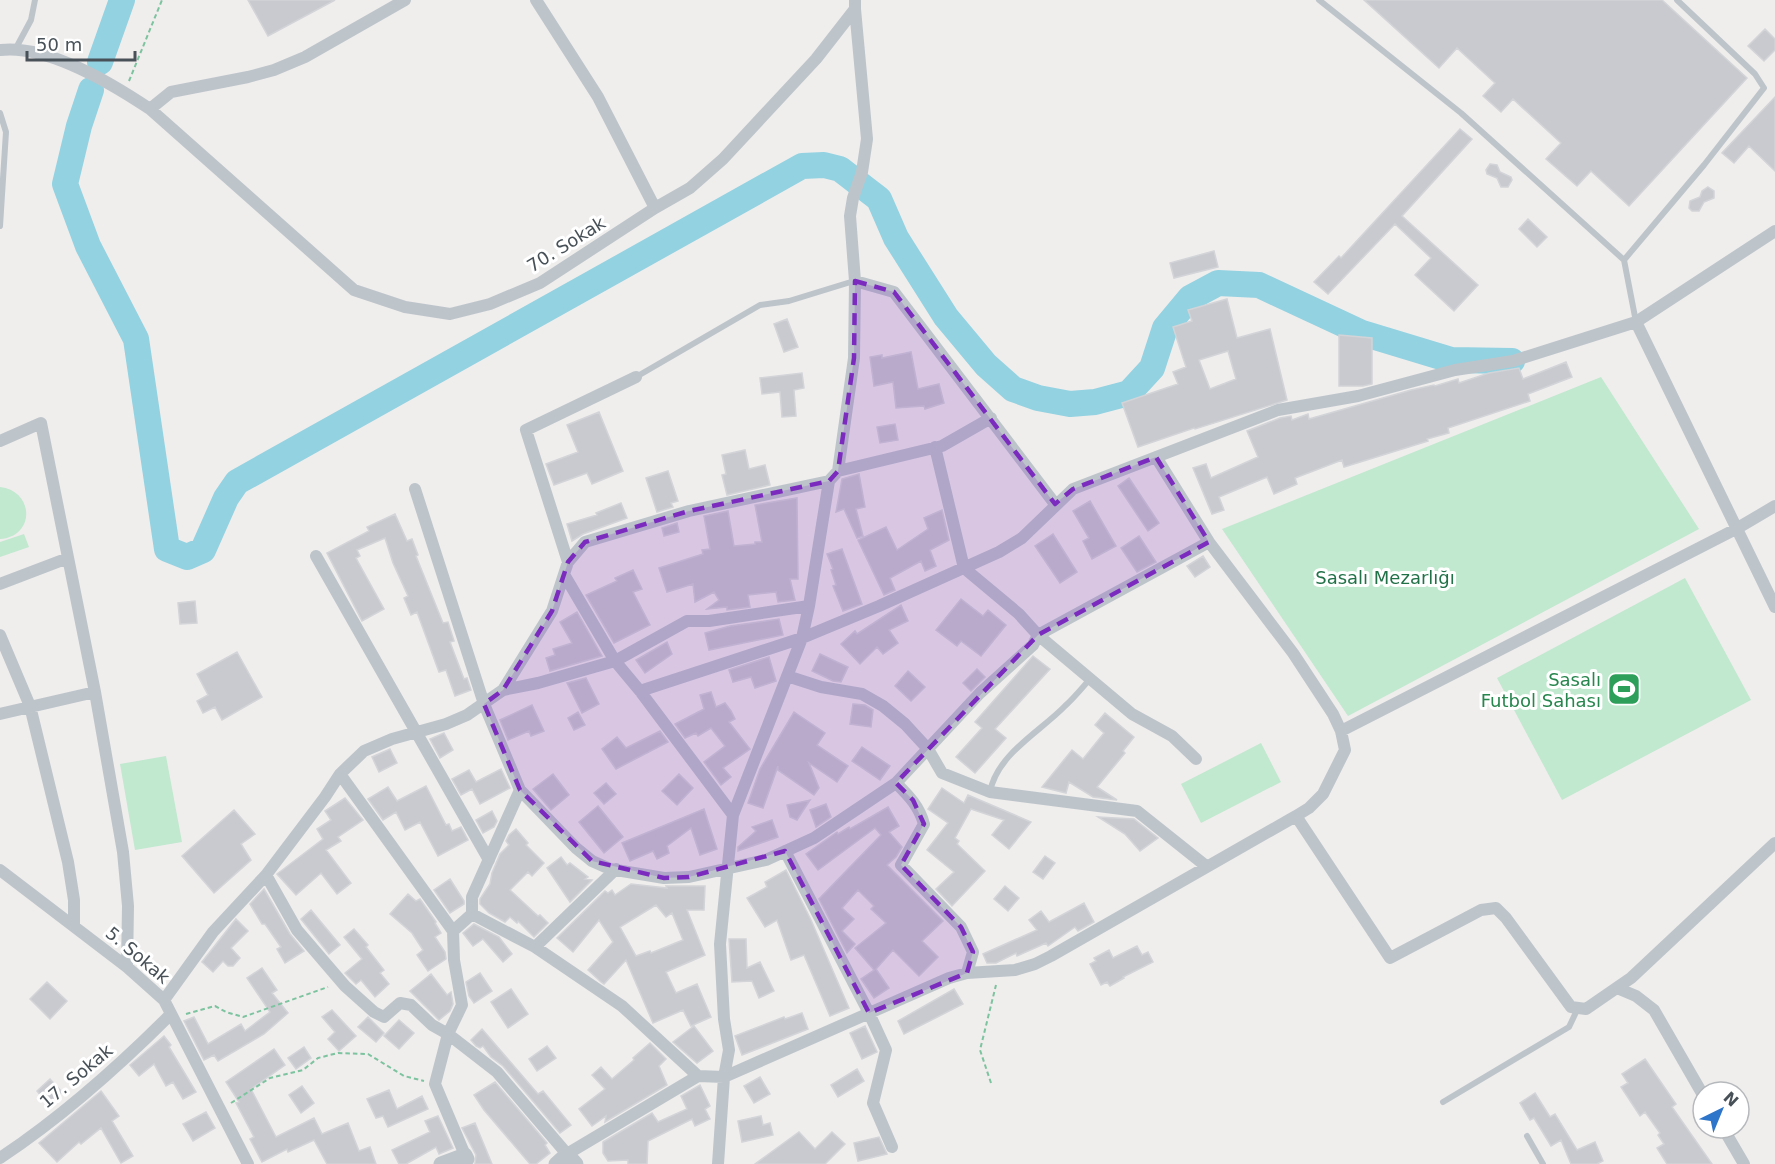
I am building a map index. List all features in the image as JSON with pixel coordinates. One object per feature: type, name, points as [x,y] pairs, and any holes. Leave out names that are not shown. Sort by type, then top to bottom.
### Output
[{"type":"street","points":[[150,109],[171,92],[248,77],[274,70],[305,57],[405,0]]},
{"type":"street","points":[[536,0],[598,98],[655,208]]},
{"type":"street","name":"70. Sokak","points":[[0,50],[16,48],[62,59],[124,92],[150,109],[354,290],[405,307],[450,314],[490,304],[540,283],[655,208],[690,188],[723,159],[816,59],[855,4]]},
{"type":"street","points":[[718,1164],[724,1077],[729,1050],[724,1018],[720,944],[733,815],[802,638],[834,476],[854,358],[855,281],[850,216],[853,198],[862,172],[867,139],[855,4]]},
{"type":"street","points":[[640,691],[802,638],[879,606],[999,552],[1022,538],[1073,489],[1278,410],[1358,396],[1455,370],[1513,361],[1636,322],[1775,231]]},
{"type":"street","points":[[855,281],[894,292],[1055,504]]},
{"type":"street","points":[[1636,322],[1775,608]]},
{"type":"street","points":[[568,562],[526,430],[636,377]]},
{"type":"street","points":[[164,1000],[213,932],[266,875],[340,774],[364,751],[392,739],[446,724],[467,715],[502,690],[552,611],[568,562],[585,542],[688,511],[834,476],[942,446],[991,418]]},
{"type":"street","points":[[0,441],[41,423],[95,692],[123,852],[129,906],[127,967]]},
{"type":"street","points":[[936,447],[964,568],[1019,614],[1038,635],[1132,714],[1172,736],[1196,759]]},
{"type":"street","points":[[266,875],[297,930],[345,986],[374,1012],[384,1017],[400,1003],[411,1005],[432,1025],[448,1034],[497,1072],[566,1161],[698,1076],[724,1077],[949,978],[968,973],[1025,967],[1051,956],[1309,808],[1323,794],[1345,750],[1341,731],[1333,714],[1293,653],[1209,542],[1156,457]]},
{"type":"street","points":[[415,489],[484,704],[520,790],[576,848],[592,861],[610,869],[664,878],[689,877],[766,860],[814,838],[896,783],[980,693],[1033,645],[1038,635],[1209,542]]},
{"type":"street","points":[[1341,731],[1736,529],[1775,506]]},
{"type":"street","points":[[316,556],[489,860]]},
{"type":"street","points":[[0,584],[68,558]]},
{"type":"street","points":[[565,576],[615,661],[733,815]]},
{"type":"street","points":[[502,690],[538,683],[615,661],[687,621],[709,621],[809,606]]},
{"type":"street","points":[[0,635],[30,706],[68,862],[74,900],[74,926]]},
{"type":"street","points":[[787,676],[821,687],[862,694],[883,706],[906,724],[928,749],[942,774],[990,792],[1137,811],[1206,866]]},
{"type":"street","points":[[0,714],[95,692]]},
{"type":"street","points":[[340,774],[453,931],[454,960],[462,1005],[448,1034],[435,1084],[464,1161],[441,1164]]},
{"type":"street","points":[[896,783],[913,800],[924,824],[901,865],[961,927],[973,952],[968,973]]},
{"type":"street","points":[[453,931],[472,914],[472,897],[520,790]]},
{"type":"street","points":[[1296,816],[1390,958],[1481,910],[1496,908],[1506,918],[1571,1007],[1586,1009],[1631,978],[1775,843]]},
{"type":"street","points":[[785,851],[869,1012],[886,1050],[873,1102],[892,1147]]},
{"type":"street","points":[[536,947],[616,869]]},
{"type":"street","name":"5. Sokak","points":[[0,870],[127,967],[164,1000],[248,1164]]},
{"type":"street","points":[[472,914],[536,947],[622,1006],[698,1076]]},
{"type":"street","points":[[1617,988],[1645,1002],[1654,1010],[1694,1080]]},
{"type":"street","name":"17. Sokak","points":[[0,1158],[36,1134],[172,1017]]},
{"type":"street","points":[[1730,1140],[1744,1164]]},
{"type":"lane","points":[[16,48],[31,20],[35,0]]},
{"type":"lane","points":[[1319,0],[1461,113],[1624,260],[1636,322]]},
{"type":"lane","points":[[1624,260],[1704,165],[1764,88],[1755,74],[1677,0]]},
{"type":"lane","points":[[0,113],[6,132],[0,226]]},
{"type":"lane","points":[[636,377],[760,305],[789,301],[855,281]]},
{"type":"lane","points":[[990,792],[992,783],[1019,745],[1064,708],[1090,679]]},
{"type":"lane","points":[[1443,1102],[1569,1027],[1578,1008]]},
{"type":"lane","points":[[1527,1136],[1543,1164]]},
{"type":"path","points":[[124,92],[162,0]]},
{"type":"path","points":[[991,1083],[980,1050],[999,971]]},
{"type":"path","points":[[172,1017],[215,1006],[243,1017],[327,987],[345,986]]},
{"type":"path","points":[[219,1110],[270,1078],[303,1070],[318,1058],[338,1053],[368,1054],[404,1076],[435,1084]]},
{"type":"highlighted area","points":[[855,281],[894,292],[1055,504],[1073,489],[1156,457],[1209,542],[1038,635],[896,783],[913,800],[924,824],[901,865],[961,927],[973,952],[967,973],[869,1013],[785,851],[689,877],[664,878],[592,861],[520,790],[484,704],[503,690],[552,611],[568,562],[585,542],[689,511],[829,481],[838,471],[854,358]]},
{"type":"green space","name":"Sasalı Mezarlığı","points":[[1601,377],[1699,529],[1348,716],[1222,529]]},
{"type":"green space","points":[[0,487],[11,490],[20,497],[25,505],[26,514],[25,523],[20,531],[0,539]]},
{"type":"green space","points":[[24,534],[29,547],[0,557],[0,542]]},
{"type":"green space","name":"Sasalı Futbol Sahası","points":[[1685,578],[1751,700],[1562,800],[1497,678]]},
{"type":"green space","points":[[1261,743],[1281,782],[1201,823],[1181,784]]},
{"type":"green space","points":[[166,756],[182,842],[135,850],[120,764]]},
{"type":"building","points":[[248,0],[335,0],[268,36]]},
{"type":"building","points":[[1364,0],[1662,0],[1747,78],[1629,206],[1591,171],[1577,186],[1546,159],[1561,143],[1513,99],[1501,112],[1483,96],[1495,83],[1457,48],[1439,68]]},
{"type":"building","points":[[1765,29],[1775,39],[1775,50],[1764,61],[1748,46]]},
{"type":"building","points":[[1775,97],[1775,171],[1749,146],[1734,163],[1722,153]]},
{"type":"building","points":[[1460,129],[1472,139],[1402,216],[1478,285],[1454,311],[1415,275],[1431,258],[1395,224],[1328,294],[1314,282],[1339,256],[1341,258]]},
{"type":"building","points":[[1490,164],[1497,165],[1500,172],[1511,177],[1512,180],[1508,187],[1501,187],[1497,178],[1487,174],[1486,170]]},
{"type":"building","points":[[1708,187],[1714,191],[1714,198],[1704,202],[1699,211],[1692,211],[1689,208],[1690,201],[1700,197],[1702,191]]},
{"type":"building","points":[[1528,219],[1547,237],[1537,247],[1519,229]]},
{"type":"building","points":[[1214,251],[1218,267],[1174,278],[1170,263]]},
{"type":"building","points":[[1227,299],[1237,338],[1270,329],[1287,400],[1138,447],[1122,403],[1178,384],[1173,372],[1186,367],[1173,327],[1192,321],[1188,310]],"holes":[[[1228,351],[1236,379],[1210,389],[1199,360]]]},
{"type":"building","points":[[787,319],[798,347],[784,352],[774,324]]},
{"type":"building","points":[[1339,335],[1372,338],[1372,384],[1339,386]]},
{"type":"building","points":[[911,352],[918,389],[939,384],[944,403],[925,409],[924,406],[896,408],[893,382],[874,386],[870,357],[882,355],[882,358]]},
{"type":"building","points":[[1566,362],[1572,377],[1528,394],[1530,401],[1448,428],[1449,433],[1427,439],[1428,441],[1344,467],[1342,460],[1295,478],[1297,484],[1274,494],[1267,477],[1219,497],[1224,510],[1212,514],[1193,468],[1206,464],[1211,478],[1258,457],[1247,431],[1280,418],[1291,416],[1292,420],[1308,414],[1309,419],[1411,390],[1458,379],[1459,383],[1489,373],[1519,368],[1523,379]]},
{"type":"building","points":[[802,373],[804,388],[794,390],[796,416],[782,417],[780,392],[762,394],[760,378]]},
{"type":"building","points":[[599,412],[623,471],[592,484],[587,473],[554,485],[546,464],[578,452],[567,425]]},
{"type":"building","points":[[895,424],[898,440],[880,443],[877,427]]},
{"type":"building","points":[[745,450],[749,469],[765,465],[770,485],[727,495],[722,475],[726,474],[722,455]]},
{"type":"building","points":[[668,471],[678,501],[671,503],[673,507],[657,512],[646,478]]},
{"type":"building","points":[[859,474],[865,507],[856,509],[863,536],[857,538],[844,509],[836,512],[842,479]]},
{"type":"building","points":[[1129,478],[1159,523],[1148,531],[1118,486]]},
{"type":"building","points":[[797,498],[798,579],[790,579],[795,600],[778,602],[776,592],[748,595],[750,607],[727,610],[727,607],[707,609],[719,600],[714,592],[695,602],[693,584],[667,592],[659,568],[703,554],[702,550],[710,549],[704,516],[728,511],[734,546],[755,544],[755,542],[762,542],[755,505]]},
{"type":"building","points":[[1090,501],[1116,546],[1092,559],[1083,541],[1089,538],[1073,511]]},
{"type":"building","points":[[621,503],[627,518],[583,534],[572,541],[567,524],[597,515],[596,513]]},
{"type":"building","points":[[942,510],[949,540],[930,550],[936,566],[925,571],[921,561],[890,578],[895,590],[884,595],[858,540],[886,527],[897,550],[928,529],[924,518]]},
{"type":"building","points":[[395,514],[407,541],[412,539],[418,555],[416,556],[443,623],[448,622],[454,641],[450,642],[464,679],[467,678],[471,690],[455,696],[446,670],[439,672],[417,612],[411,615],[404,598],[408,596],[385,538],[357,550],[360,556],[356,558],[384,609],[362,621],[327,553],[369,531],[367,527]]},
{"type":"building","points":[[677,523],[679,532],[664,536],[662,528]]},
{"type":"building","points":[[1053,534],[1077,572],[1060,583],[1035,546]]},
{"type":"building","points":[[1139,536],[1156,562],[1137,572],[1121,548]]},
{"type":"building","points":[[842,549],[862,604],[843,611],[833,586],[836,585],[831,570],[833,569],[827,554]]},
{"type":"building","points":[[1203,556],[1210,567],[1195,577],[1187,566]]},
{"type":"building","points":[[633,570],[642,589],[633,592],[650,625],[614,643],[586,595],[617,581],[615,578]]},
{"type":"building","points":[[961,599],[983,616],[988,610],[1006,625],[981,656],[961,641],[957,646],[936,630]]},
{"type":"building","points":[[195,601],[197,623],[180,624],[178,603]]},
{"type":"building","points":[[901,605],[908,621],[889,630],[898,643],[883,654],[877,647],[860,664],[841,644],[855,631],[857,634]]},
{"type":"building","points":[[577,612],[602,656],[550,671],[546,658],[555,655],[553,649],[572,643],[560,622]]},
{"type":"building","points":[[779,619],[783,635],[709,650],[705,633],[730,626]]},
{"type":"building","points":[[667,642],[672,654],[645,673],[636,660]]},
{"type":"building","points":[[237,652],[262,697],[222,720],[215,707],[203,713],[197,701],[208,695],[197,674]]},
{"type":"building","points":[[820,654],[848,667],[841,682],[833,681],[812,671]]},
{"type":"building","points":[[1033,656],[1050,669],[995,729],[1006,738],[975,773],[956,757],[982,728],[975,722]]},
{"type":"building","points":[[769,657],[776,681],[755,688],[751,677],[733,682],[729,670]]},
{"type":"building","points":[[977,669],[985,677],[971,691],[963,683]]},
{"type":"building","points":[[908,671],[925,687],[911,701],[895,686]]},
{"type":"building","points":[[586,678],[599,704],[582,713],[567,683]]},
{"type":"building","points":[[711,692],[716,707],[725,703],[731,711],[735,719],[729,722],[750,749],[723,768],[731,777],[721,785],[704,762],[725,746],[711,728],[698,736],[696,733],[685,738],[675,724],[704,709],[700,695]]},
{"type":"building","points":[[853,704],[865,705],[873,710],[871,727],[850,724]]},
{"type":"building","points":[[532,705],[544,731],[531,736],[529,731],[508,740],[500,720]]},
{"type":"building","points":[[578,712],[585,725],[574,730],[568,718]]},
{"type":"building","points":[[794,712],[825,733],[817,745],[848,766],[837,782],[809,763],[819,788],[814,795],[778,770],[778,766],[763,808],[748,803],[760,769]]},
{"type":"building","points":[[1105,713],[1134,737],[1123,751],[1125,753],[1097,787],[1117,800],[1093,797],[1069,782],[1066,793],[1042,787],[1072,750],[1083,759],[1104,733],[1095,725]]},
{"type":"building","points":[[660,731],[668,742],[616,769],[602,749],[617,737],[626,748]]},
{"type":"building","points":[[444,733],[453,750],[440,758],[430,739]]},
{"type":"building","points":[[862,747],[890,766],[880,780],[852,761]]},
{"type":"building","points":[[390,749],[397,763],[379,772],[372,757]]},
{"type":"building","points":[[501,769],[510,788],[480,804],[472,789],[461,795],[452,779],[469,770],[476,782]]},
{"type":"building","points":[[553,774],[569,795],[551,810],[533,789]]},
{"type":"building","points":[[679,774],[693,788],[677,805],[662,791]]},
{"type":"building","points":[[606,783],[616,794],[604,804],[594,793]]},
{"type":"building","points":[[426,786],[446,825],[449,824],[452,831],[461,827],[468,840],[438,856],[420,822],[405,830],[396,812],[383,820],[368,799],[388,787],[397,801]]},
{"type":"building","points":[[942,788],[964,803],[968,795],[1031,822],[1009,849],[992,835],[1004,820],[971,809],[955,838],[959,841],[957,844],[985,871],[952,906],[936,889],[954,872],[927,850],[948,823],[928,809]]},
{"type":"building","points":[[345,798],[363,820],[338,837],[341,841],[326,850],[351,883],[337,894],[321,873],[296,895],[277,874],[323,839],[317,829],[331,820],[325,811]]},
{"type":"building","points":[[810,800],[797,820],[790,817],[787,805]]},
{"type":"building","points":[[826,804],[831,817],[816,827],[810,810]]},
{"type":"building","points":[[598,806],[623,837],[604,853],[579,822]]},
{"type":"building","points":[[888,807],[899,826],[889,832],[902,847],[887,865],[943,921],[922,941],[938,957],[919,976],[893,950],[876,969],[889,988],[874,998],[861,979],[874,970],[855,948],[886,923],[871,909],[874,906],[858,890],[842,908],[854,919],[842,931],[855,944],[847,953],[819,899],[881,835],[875,828],[818,870],[806,854],[837,832],[838,834],[849,827],[850,829]]},
{"type":"building","points":[[704,809],[717,849],[700,855],[691,828],[667,846],[669,853],[657,859],[653,851],[630,861],[622,843]]},
{"type":"building","points":[[234,810],[255,834],[241,844],[251,860],[214,893],[182,856]]},
{"type":"building","points":[[492,811],[497,821],[494,827],[483,833],[476,820]]},
{"type":"building","points":[[1098,817],[1134,819],[1158,838],[1140,851],[1125,834]]},
{"type":"building","points":[[772,820],[778,837],[738,851],[738,847],[756,831],[752,827]]},
{"type":"building","points":[[516,829],[528,843],[526,845],[544,863],[532,876],[528,872],[510,890],[548,923],[534,937],[518,921],[517,923],[510,917],[505,922],[489,913],[480,904],[480,899],[490,884],[500,854],[509,845],[506,841]]},
{"type":"building","points":[[1045,856],[1055,863],[1043,879],[1033,872]]},
{"type":"building","points":[[561,857],[567,865],[570,863],[588,877],[585,879],[592,880],[570,902],[547,868]]},
{"type":"building","points":[[786,870],[811,920],[849,1008],[830,1016],[804,955],[791,960],[777,920],[765,927],[747,898],[767,887],[765,882]]},
{"type":"building","points":[[450,879],[464,904],[450,913],[434,890]]},
{"type":"building","points":[[631,884],[667,888],[666,886],[705,886],[704,910],[687,910],[705,955],[666,972],[676,993],[697,984],[711,1017],[691,1026],[683,1010],[653,1023],[626,960],[604,984],[601,982],[588,970],[613,942],[599,920],[573,952],[557,938],[605,891],[608,893],[612,890],[615,895]],"holes":[[[656,905],[666,917],[672,913],[683,940],[651,953],[650,951],[636,956],[620,927]]]},
{"type":"building","points":[[1005,886],[1019,898],[1008,911],[994,899]]},
{"type":"building","points":[[264,889],[290,934],[304,951],[285,963],[277,949],[281,947],[265,924],[262,924],[250,904]]},
{"type":"building","points":[[408,894],[416,901],[420,899],[441,933],[435,937],[445,952],[446,959],[428,971],[417,955],[423,950],[412,933],[390,914]]},
{"type":"building","points":[[1084,903],[1094,922],[1078,931],[1075,927],[1048,946],[1046,943],[1017,956],[1016,953],[996,963],[987,963],[983,954],[1037,930],[1029,920],[1041,911],[1049,922]]},
{"type":"building","points":[[311,910],[340,945],[329,954],[301,919]]},
{"type":"building","points":[[236,919],[248,931],[231,948],[240,958],[233,966],[228,966],[223,961],[213,972],[202,962]]},
{"type":"building","points":[[474,924],[499,937],[512,954],[503,962],[483,939],[473,946],[463,933]]},
{"type":"building","points":[[354,929],[368,945],[366,947],[384,970],[380,973],[389,984],[375,997],[361,980],[356,984],[345,973],[362,959],[344,937]]},
{"type":"building","points":[[729,939],[746,939],[747,968],[760,962],[774,991],[759,998],[752,981],[732,982]]},
{"type":"building","points":[[1137,946],[1142,955],[1148,952],[1153,962],[1110,986],[1107,982],[1101,985],[1090,964],[1096,961],[1094,958],[1109,950],[1113,958]]},
{"type":"building","points":[[262,968],[277,990],[272,993],[288,1013],[264,1034],[218,1061],[214,1055],[204,1060],[184,1021],[194,1017],[208,1044],[241,1024],[245,1031],[270,1012],[247,978]]},
{"type":"building","points":[[480,973],[492,991],[474,1003],[469,996],[466,982]]},
{"type":"building","points":[[431,974],[447,995],[451,992],[453,1004],[450,1011],[439,1020],[410,991]]},
{"type":"building","points":[[47,982],[67,1001],[50,1019],[30,999]]},
{"type":"building","points":[[511,989],[528,1014],[508,1028],[491,1002]]},
{"type":"building","points":[[954,989],[963,1004],[904,1034],[898,1021]]},
{"type":"building","points":[[332,1010],[356,1036],[339,1051],[328,1039],[335,1032],[322,1017]]},
{"type":"building","points":[[802,1013],[808,1029],[742,1055],[735,1036],[784,1017],[785,1019]]},
{"type":"building","points":[[368,1017],[384,1033],[376,1042],[358,1027]]},
{"type":"building","points":[[399,1020],[414,1033],[399,1049],[384,1036]]},
{"type":"building","points":[[694,1026],[713,1051],[697,1063],[673,1042]]},
{"type":"building","points":[[865,1026],[877,1052],[862,1059],[850,1033]]},
{"type":"building","points":[[482,1029],[538,1094],[543,1091],[571,1125],[560,1133],[503,1066],[491,1057],[483,1046],[480,1048],[476,1046],[471,1040]]},
{"type":"building","points":[[164,1036],[196,1092],[183,1099],[173,1082],[166,1086],[154,1064],[139,1076],[130,1065]]},
{"type":"building","points":[[650,1043],[666,1059],[659,1066],[667,1085],[605,1122],[606,1116],[592,1126],[579,1109],[605,1089],[592,1075],[601,1067],[612,1079]]},
{"type":"building","points":[[547,1046],[556,1058],[537,1071],[529,1059]]},
{"type":"building","points":[[304,1047],[311,1058],[296,1069],[288,1058]]},
{"type":"building","points":[[274,1049],[285,1065],[251,1089],[276,1137],[314,1118],[322,1134],[348,1123],[359,1151],[370,1147],[376,1164],[327,1164],[314,1140],[288,1152],[287,1149],[262,1162],[250,1139],[254,1137],[236,1103],[239,1102],[226,1082]]},
{"type":"building","points":[[1645,1059],[1676,1104],[1672,1107],[1691,1134],[1691,1140],[1695,1140],[1712,1164],[1667,1164],[1657,1148],[1664,1144],[1658,1135],[1660,1133],[1645,1112],[1640,1116],[1621,1087],[1628,1083],[1622,1074]]},
{"type":"building","points":[[857,1069],[864,1081],[838,1097],[831,1085]]},
{"type":"building","points":[[760,1077],[770,1094],[754,1103],[744,1086]]},
{"type":"building","points":[[50,1079],[62,1092],[49,1105],[37,1091]]},
{"type":"building","points":[[495,1082],[547,1143],[545,1145],[550,1153],[536,1164],[530,1164],[474,1095]]},
{"type":"building","points":[[700,1085],[710,1106],[705,1109],[710,1119],[695,1126],[692,1119],[648,1141],[647,1164],[628,1164],[628,1160],[608,1161],[603,1153],[603,1142],[652,1113],[658,1122],[687,1109],[681,1096]]},
{"type":"building","points":[[302,1086],[314,1103],[301,1113],[289,1095]]},
{"type":"building","points":[[389,1090],[397,1109],[422,1096],[428,1109],[388,1127],[383,1116],[376,1118],[367,1099]]},
{"type":"building","points":[[101,1091],[119,1116],[112,1121],[133,1156],[121,1163],[101,1128],[81,1144],[79,1142],[57,1162],[39,1143]]},
{"type":"building","points":[[1535,1093],[1550,1117],[1555,1114],[1577,1150],[1595,1142],[1603,1161],[1597,1164],[1571,1164],[1561,1140],[1551,1146],[1534,1118],[1530,1120],[1520,1103]]},
{"type":"building","points":[[206,1112],[215,1128],[193,1141],[183,1124]]},
{"type":"building","points":[[438,1116],[453,1148],[439,1154],[436,1147],[406,1164],[399,1164],[392,1150],[430,1132],[425,1121]]},
{"type":"building","points":[[761,1116],[763,1125],[770,1123],[773,1135],[742,1142],[738,1121]]},
{"type":"building","points":[[475,1123],[492,1164],[475,1164],[476,1155],[462,1128]]},
{"type":"building","points":[[799,1132],[815,1149],[832,1132],[845,1144],[825,1164],[755,1164]]},
{"type":"building","points":[[879,1137],[887,1154],[858,1161],[854,1143]]},
{"type":"waterway","points":[[100,62],[122,0]]},
{"type":"waterway","points":[[91,90],[79,126],[65,184],[88,246],[136,339],[167,549],[187,557],[203,550],[226,498],[237,482],[802,166],[824,165],[840,169],[879,199],[896,238],[946,317],[986,365],[1013,389],[1038,398],[1070,404],[1095,402],[1129,393],[1152,368],[1165,328],[1190,298],[1218,283],[1259,285],[1362,333],[1451,360],[1512,361]]},
{"type":"place","name":"Sasalı Futbol Sahası","points":[[1624,689]]}]
